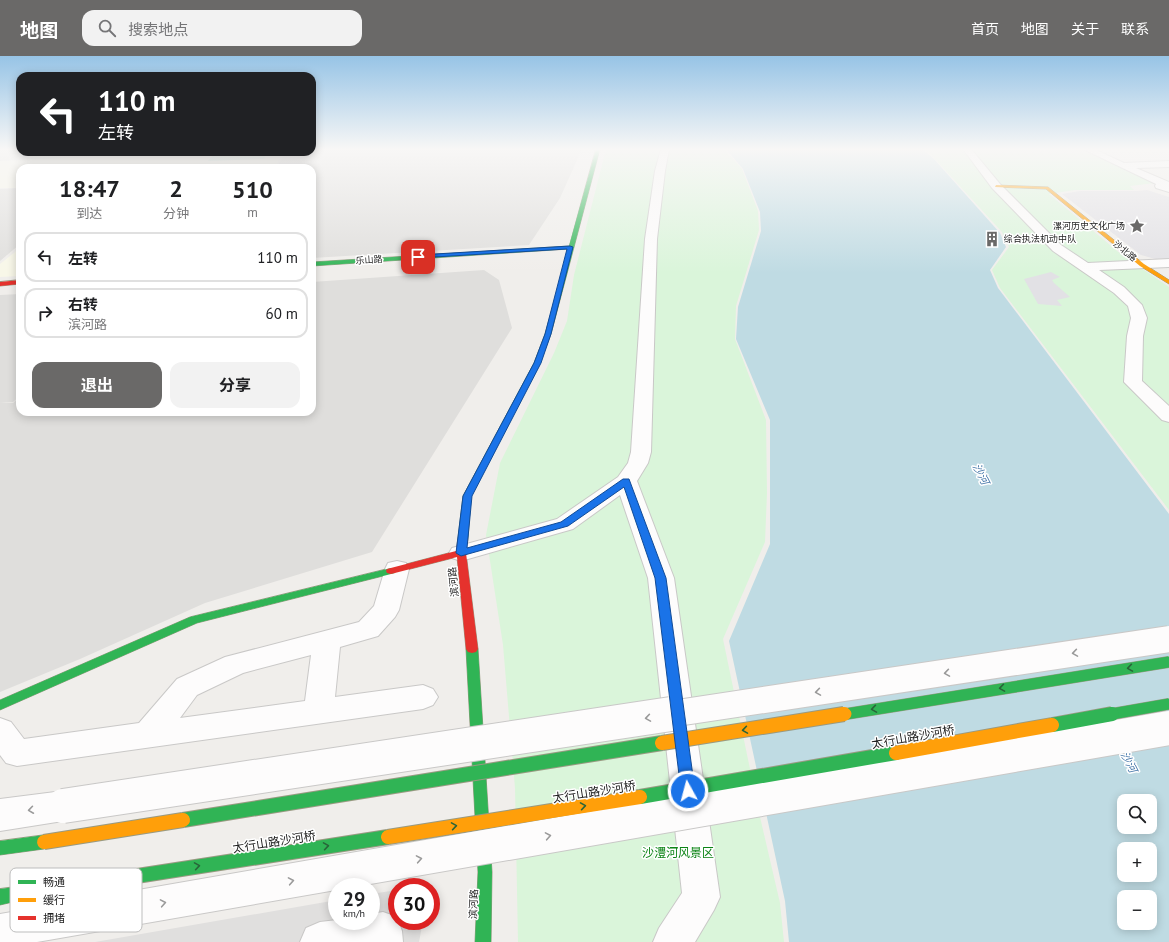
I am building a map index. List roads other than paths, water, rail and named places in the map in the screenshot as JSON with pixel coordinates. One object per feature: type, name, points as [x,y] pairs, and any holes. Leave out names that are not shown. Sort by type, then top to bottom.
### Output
[{"type":"street","name":"滨河路","points":[[483,942],[485,872],[474,666],[461,553],[467,496],[537,363],[548,334],[586,190]]},
{"type":"street","points":[[0,705],[194,620],[461,553],[565,524],[626,481],[638,463],[641,452],[651,239],[657,190]]},
{"type":"street","points":[[1000,190],[1057,248],[1119,290],[1135,305],[1139,318],[1135,336],[1133,382],[1169,416]]},
{"type":"street","name":"沙北路","points":[[1050,190],[1142,265],[1169,282]]},
{"type":"street","name":"乐山路","points":[[316,264],[570,247]]},
{"type":"street","points":[[1086,267],[1169,263]]},
{"type":"street","points":[[0,284],[16,282]]},
{"type":"street","points":[[626,481],[661,578],[701,897],[674,942]]},
{"type":"street","points":[[148,735],[187,687],[235,665],[368,629],[386,610],[397,569]]},
{"type":"street","points":[[319,711],[327,639]]},
{"type":"street","points":[[0,815],[1169,639]]},
{"type":"street","points":[[0,848],[1169,662]]},
{"type":"street","points":[[0,731],[17,753],[423,696]]},
{"type":"street","name":"太行山路沙河桥","points":[[142,875],[704,786],[1169,704]]},
{"type":"street","points":[[142,897],[1169,728]]},
{"type":"street","name":"太行山路沙河桥","points":[[0,920],[10,908]]},
{"type":"street","points":[[0,920],[10,918]]},
{"type":"street","points":[[320,942],[383,931],[383,942]]},
{"type":"water","name":"沙河","points":[[751,190],[962,190],[1000,233],[1006,247],[990,270],[998,288],[1169,514],[1169,942],[789,942],[785,901],[729,641],[770,544],[770,420],[736,339],[738,307],[761,231],[760,212]]},
{"type":"place","name":"漯河历史文化广场","points":[[1137,226]]},
{"type":"place","name":"综合执法机动中队","points":[[992,239]]},
{"type":"park label","name":"沙澧河风景区","points":[[678,853]]}]
